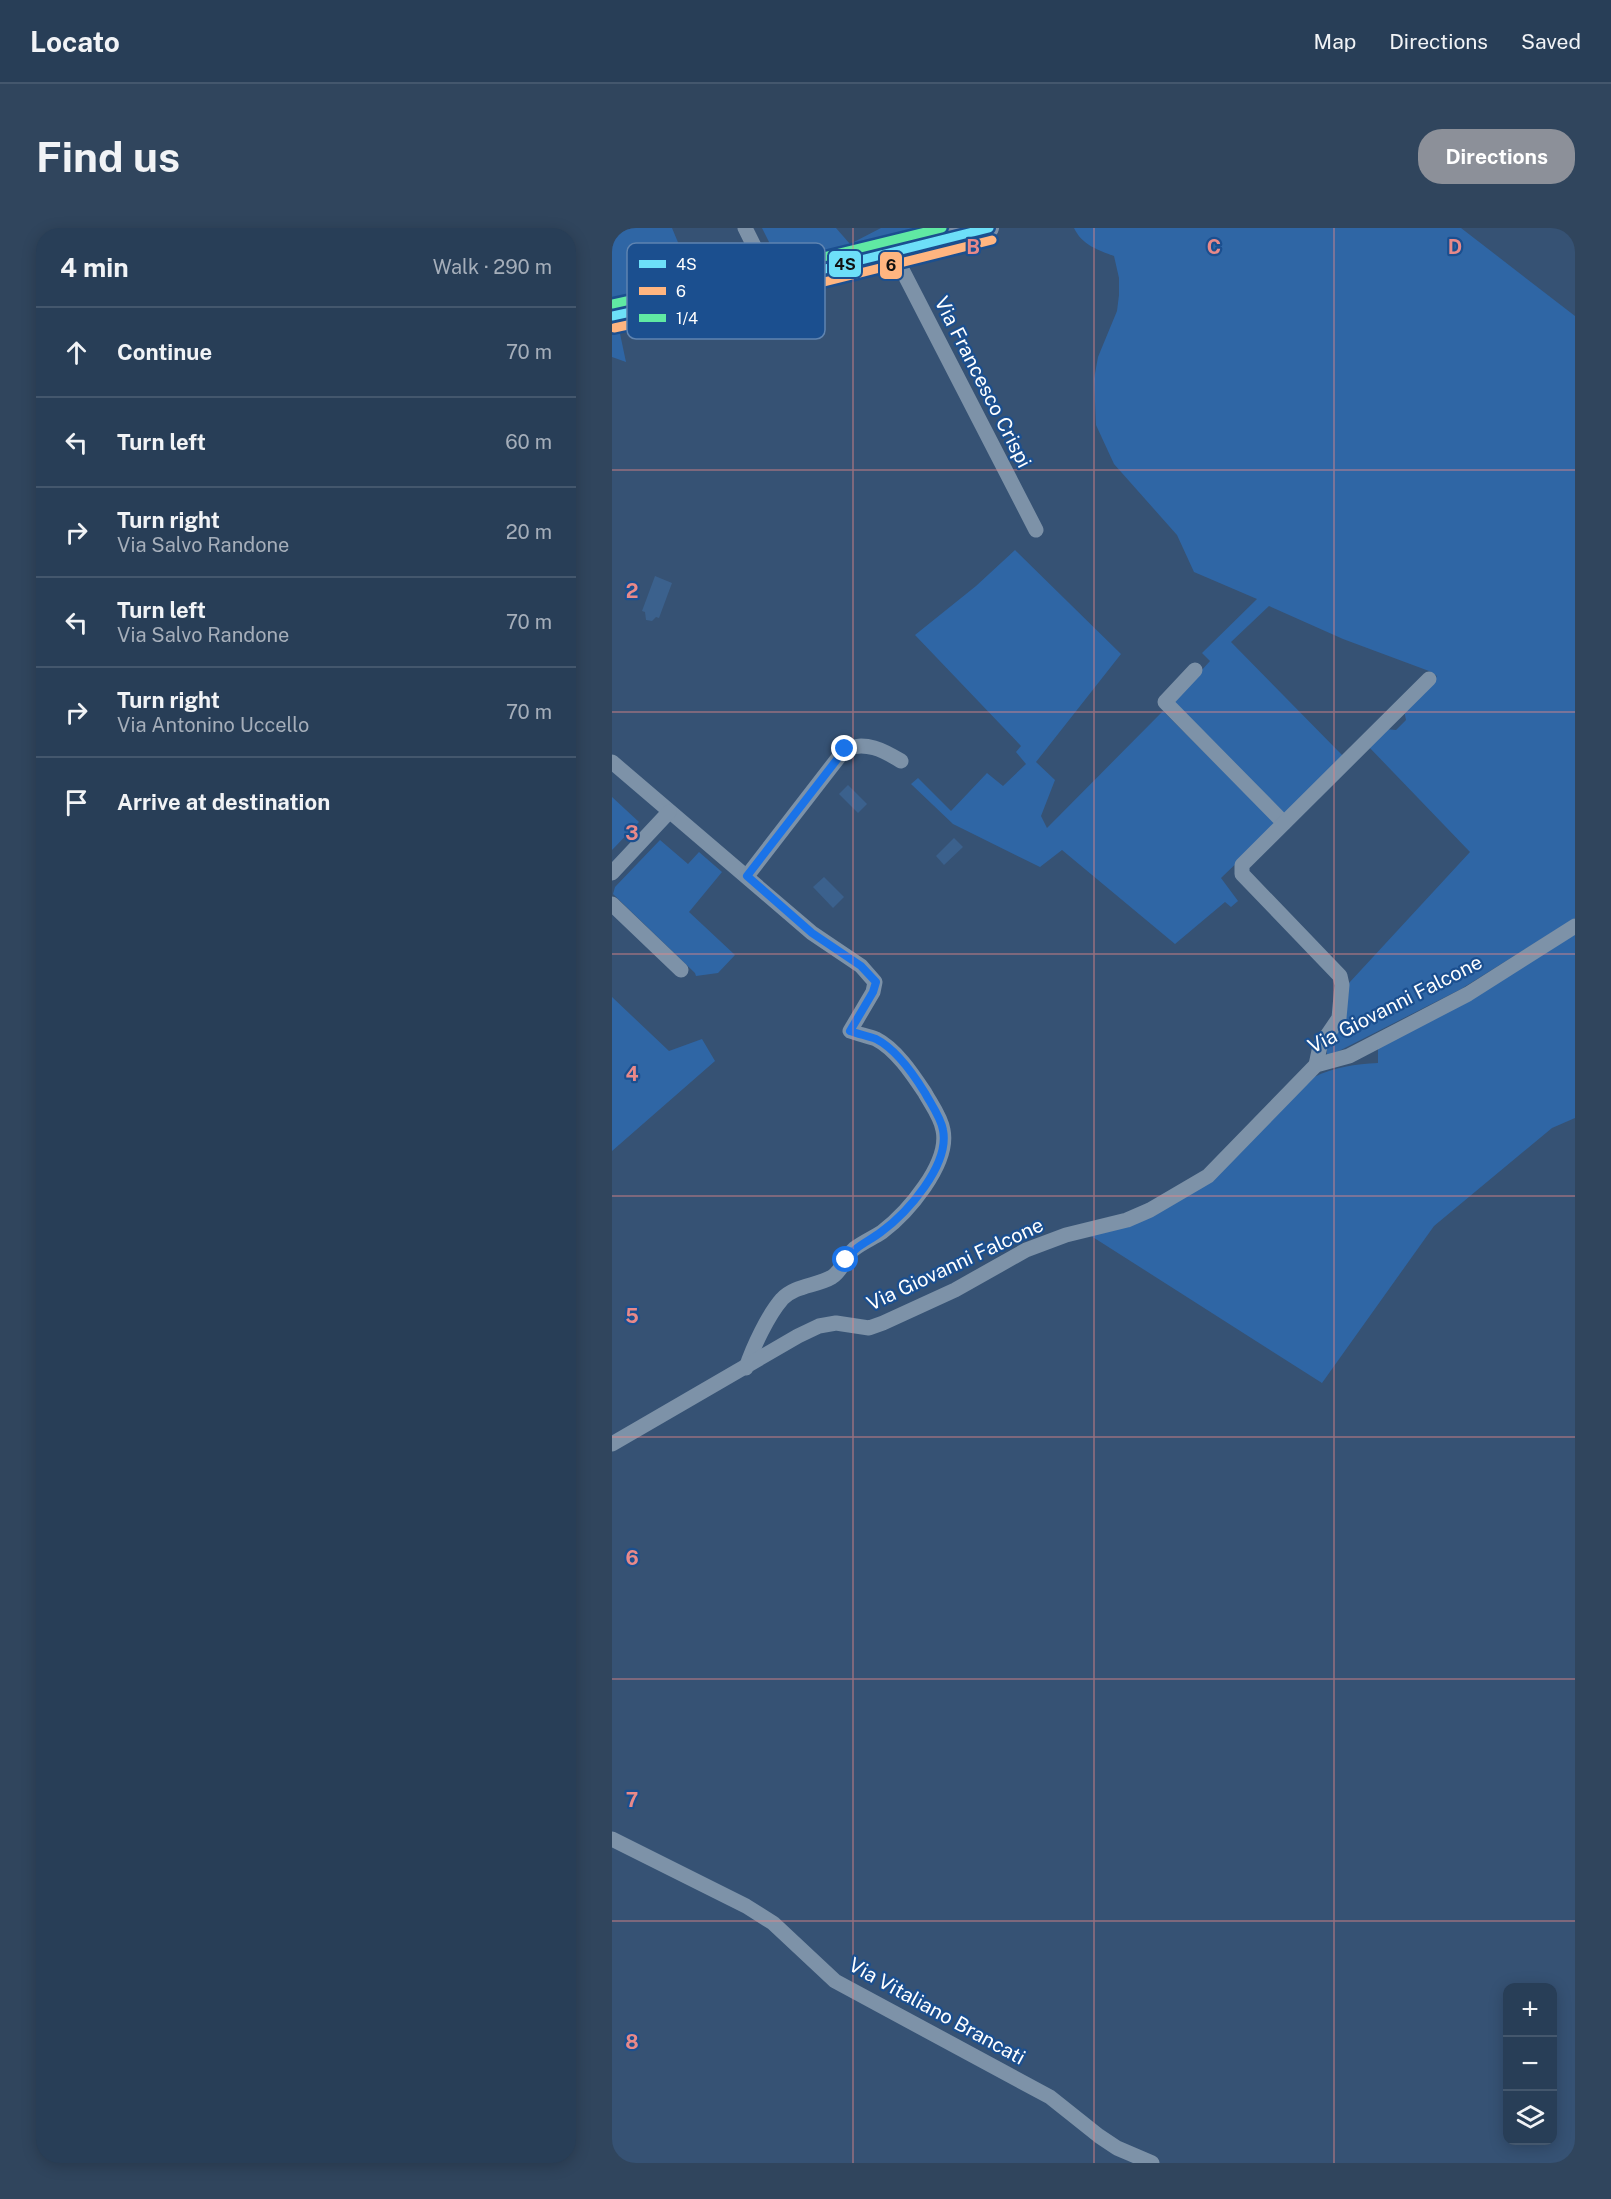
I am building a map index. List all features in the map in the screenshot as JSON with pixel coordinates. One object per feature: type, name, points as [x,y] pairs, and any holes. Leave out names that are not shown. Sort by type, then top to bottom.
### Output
[{"type":"main road","points":[[825,270],[989,228]]},
{"type":"main road","points":[[612,316],[627,313]]},
{"type":"street","points":[[745,228],[752,243]]},
{"type":"street","name":"Via Francesco Crispi","points":[[894,254],[1036,530]]},
{"type":"street","points":[[1195,670],[1165,702],[1284,823]]},
{"type":"street","points":[[1316,1065],[1320,1046],[1339,1018],[1341,976],[1242,874],[1242,865],[1429,679]]},
{"type":"street","points":[[747,876],[845,749],[857,744],[882,749],[901,761]]},
{"type":"street","points":[[612,762],[812,933],[861,966],[876,982],[873,992],[850,1031],[875,1039],[889,1047],[923,1090],[943,1128],[945,1142],[942,1150],[927,1181],[905,1212],[880,1233],[853,1250],[841,1270],[830,1278],[794,1291],[783,1298],[757,1342],[746,1368]]},
{"type":"street","points":[[612,873],[669,812]]},
{"type":"street","points":[[612,904],[681,970]]},
{"type":"street","name":"Via Giovanni Falcone","points":[[612,1444],[819,1326],[836,1323],[869,1328],[955,1290],[1026,1250],[1076,1232],[1127,1220],[1150,1210],[1208,1176],[1316,1065],[1349,1056],[1468,994],[1575,926]]},
{"type":"street","name":"Via Vitaliano Brancati","points":[[612,1839],[746,1906],[773,1923],[835,1981],[1050,2097],[1108,2142],[1152,2163]]},
{"type":"shaded area","points":[[612,228],[672,228],[678,243],[627,243],[627,302],[612,305]]},
{"type":"shaded area","points":[[762,228],[836,228],[850,244],[881,228],[926,228],[825,255],[825,243],[770,243]]},
{"type":"shaded area","points":[[1074,228],[1461,228],[1575,316],[1575,918],[1461,989],[1331,1055],[1327,1054],[1326,1047],[1345,1009],[1349,983],[1470,852],[1368,746],[1385,729],[1396,730],[1406,720],[1404,710],[1437,676],[1343,639],[1269,606],[1231,642],[1343,756],[1284,815],[1173,702],[1210,661],[1202,653],[1257,599],[1194,572],[1177,535],[1114,464],[1096,425],[1094,379],[1098,357],[1117,311],[1119,278],[1114,256],[1086,243]]},
{"type":"shaded area","points":[[619,329],[626,362],[612,357],[612,330]]},
{"type":"shaded area","points":[[1015,550],[1121,654],[1036,762],[1055,780],[1041,816],[1047,828],[1163,711],[1273,821],[1273,828],[1221,878],[1238,901],[1231,907],[1225,902],[1175,944],[1062,850],[1040,867],[953,824],[911,784],[918,778],[951,811],[987,773],[1003,786],[1026,764],[1016,752],[1021,746],[915,635],[976,586]]},
{"type":"shaded area","points":[[655,576],[672,583],[659,618],[656,617],[652,621],[646,620],[645,612],[642,611]]},
{"type":"shaded area","points":[[848,785],[867,804],[858,813],[839,794]]},
{"type":"shaded area","points":[[612,797],[639,822],[612,850]]},
{"type":"shaded area","points":[[954,838],[963,847],[944,865],[936,856]]},
{"type":"shaded area","points":[[660,840],[688,864],[699,852],[722,872],[689,912],[735,955],[718,973],[696,976],[613,894],[615,887]]},
{"type":"shaded area","points":[[824,877],[844,897],[833,908],[813,887]]},
{"type":"shaded area","points":[[1575,931],[1575,1118],[1552,1128],[1434,1226],[1322,1383],[1088,1234],[1160,1212],[1314,1077],[1345,1067],[1378,1063],[1378,1047]]},
{"type":"shaded area","points":[[612,997],[669,1051],[702,1039],[715,1061],[612,1151]]},
{"type":"transit line","name":"1/4","points":[[825,257],[942,228]]},
{"type":"transit line","name":"4S","points":[[825,269],[989,228]]},
{"type":"transit line","name":"6","points":[[825,282],[992,240]]},
{"type":"transit line","name":"1/4","points":[[612,304],[627,301]]},
{"type":"transit line","name":"4S","points":[[612,316],[627,313]]},
{"type":"transit line","name":"6","points":[[614,328],[627,325]]},
{"type":"route","points":[[845,749],[747,876],[812,933],[861,966],[876,982],[873,992],[850,1031],[875,1039],[889,1047],[923,1090],[943,1128],[945,1142],[927,1181],[905,1212],[880,1233],[853,1250],[846,1260]]}]
